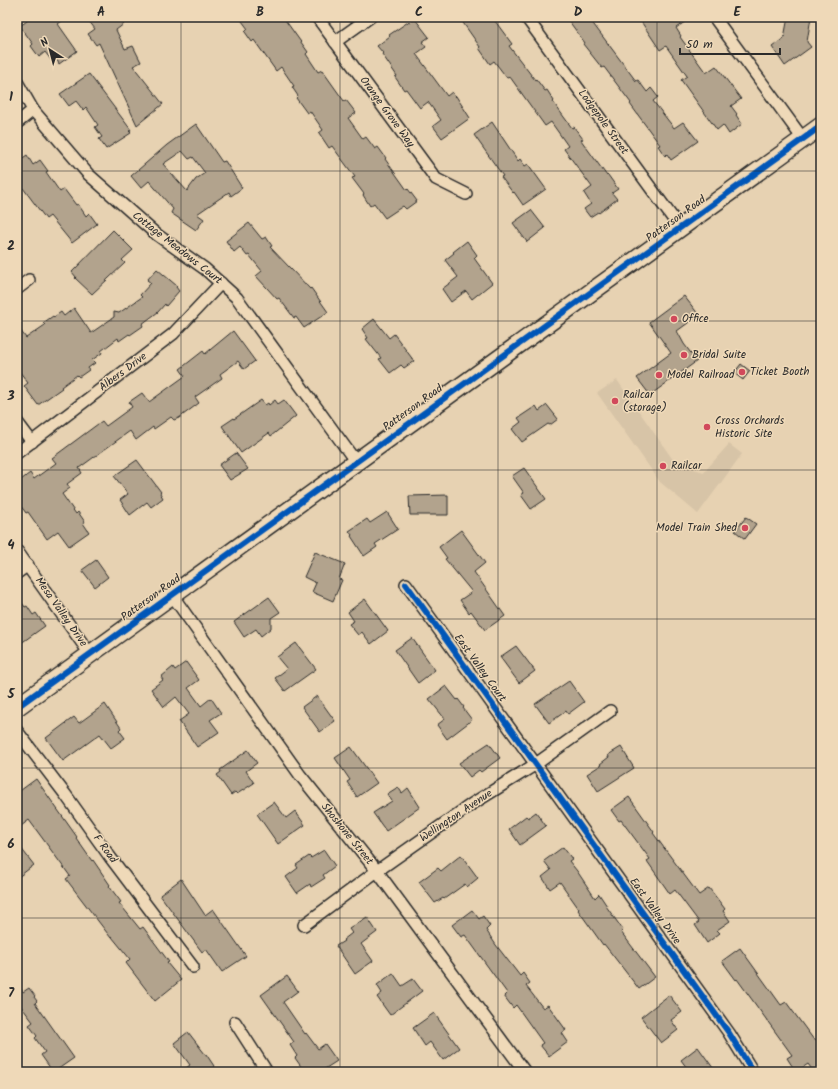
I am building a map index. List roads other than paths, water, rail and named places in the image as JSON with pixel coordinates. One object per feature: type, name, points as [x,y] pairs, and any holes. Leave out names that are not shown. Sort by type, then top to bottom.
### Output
[{"type":"main road","name":"Patterson Road","points":[[17,707],[821,126]]},
{"type":"street","name":"Orange Grove Way","points":[[317,17],[436,179],[466,194]]},
{"type":"street","points":[[335,42],[370,17]]},
{"type":"street","name":"Lodgepole Street","points":[[526,17],[680,228]]},
{"type":"street","points":[[714,17],[803,139]]},
{"type":"street","name":"Cottage Meadows Court","points":[[17,82],[33,110],[88,174],[156,234],[206,269],[237,298],[356,462]]},
{"type":"street","points":[[17,123],[33,110]]},
{"type":"street","points":[[17,289],[29,280]]},
{"type":"street","name":"Albers Drive","points":[[17,453],[173,334],[221,283]]},
{"type":"street","points":[[17,422],[32,442]]},
{"type":"street","name":"Mesa Valley Drive","points":[[17,551],[90,654]]},
{"type":"street","points":[[17,573],[28,566]]},
{"type":"street","name":"East Valley Court","points":[[406,584],[536,764]]},
{"type":"street","name":"Shoshone Street","points":[[172,595],[300,775],[377,871],[525,1072]]},
{"type":"street","name":"Wellington Avenue","points":[[304,925],[472,804],[536,764],[610,711]]},
{"type":"street","name":"F Road","points":[[17,731],[193,967]]},
{"type":"street","name":"East Valley Drive","points":[[536,764],[729,1032],[753,1072]]},
{"type":"street","points":[[235,1022],[267,1072]]},
{"type":"place","name":"Office","points":[[674,319]]},
{"type":"place","name":"Bridal Suite","points":[[684,355]]},
{"type":"place","name":"Ticket Booth","points":[[742,372]]},
{"type":"place","name":"Model Railroad","points":[[659,375]]},
{"type":"place","name":"Railcar (storage)","points":[[615,401]]},
{"type":"place","name":"Cross Orchards Historic Site","points":[[707,427]]},
{"type":"place","name":"Railcar","points":[[663,466]]},
{"type":"place","name":"Model Train Shed","points":[[745,528]]}]
